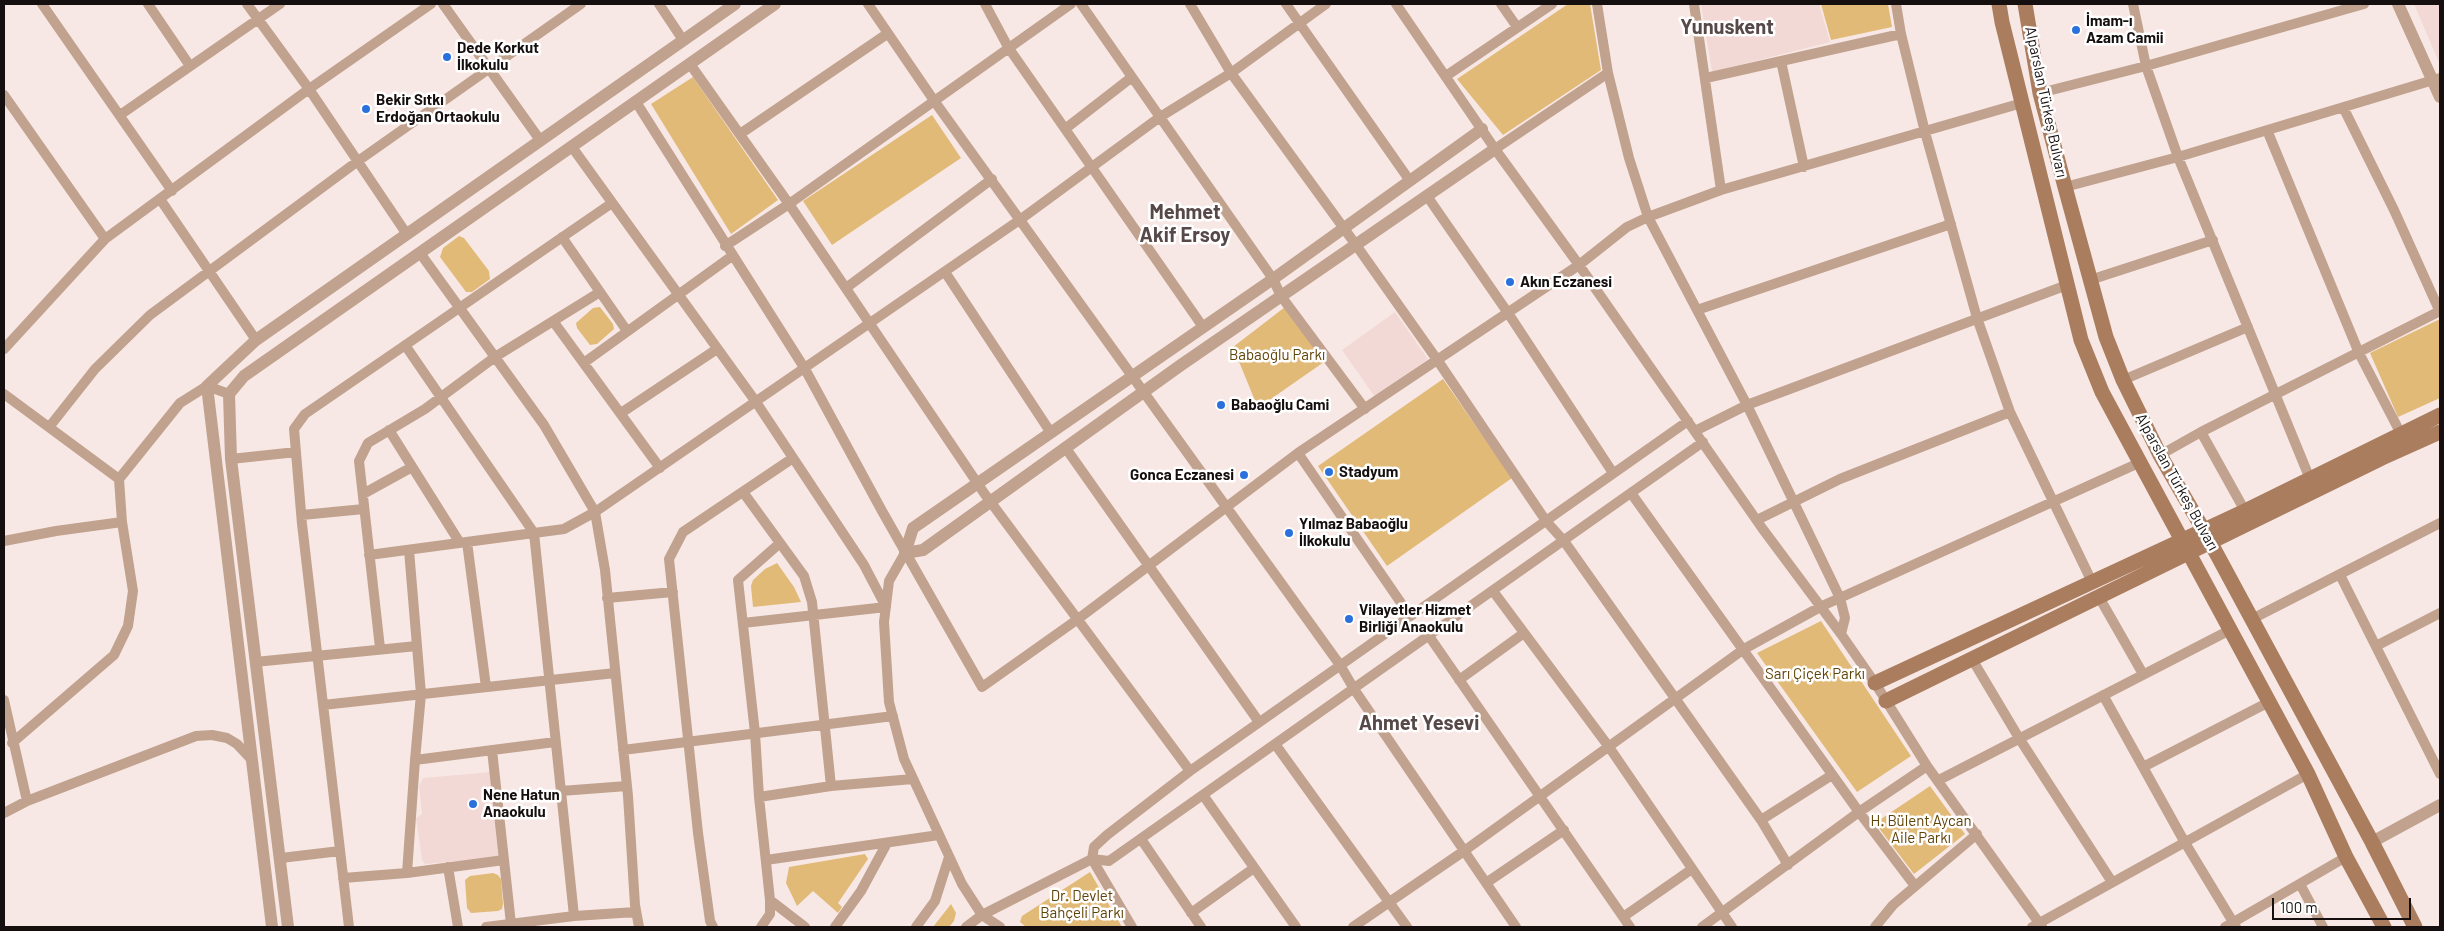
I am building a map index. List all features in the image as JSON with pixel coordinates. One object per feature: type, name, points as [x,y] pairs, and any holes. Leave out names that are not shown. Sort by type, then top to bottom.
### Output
[{"type":"main road","name":"Alparslan Türkeş Bulvarı","points":[[1999,4],[2081,340],[2102,392],[2183,538],[2230,630],[2308,774],[2346,857],[2384,927]]},
{"type":"main road","name":"Alparslan Türkeş Bulvarı","points":[[2025,4],[2040,93],[2064,187],[2106,337],[2123,380],[2160,455],[2211,543],[2372,842],[2415,927]]},
{"type":"main road","points":[[1875,683],[2183,538],[2245,511],[2440,415]]},
{"type":"main road","points":[[1886,701],[2382,458],[2440,432]]},
{"type":"street","points":[[42,4],[172,190]]},
{"type":"street","points":[[148,4],[190,66]]},
{"type":"street","points":[[247,4],[309,89],[406,233]]},
{"type":"street","points":[[120,115],[280,4]]},
{"type":"street","points":[[4,349],[105,240],[309,89],[431,4]]},
{"type":"street","points":[[443,4],[540,140]]},
{"type":"street","points":[[50,426],[96,369],[150,314],[487,68],[581,4]]},
{"type":"street","points":[[659,4],[683,40]]},
{"type":"street","points":[[12,743],[114,655],[121,641],[128,626],[132,591],[122,522],[119,479],[180,403],[207,386],[256,340],[735,4]]},
{"type":"street","points":[[288,927],[232,459],[229,394],[244,376],[775,4]]},
{"type":"street","points":[[868,4],[887,34],[1021,219],[1131,377],[1228,506],[1340,665],[1354,689],[1516,927]]},
{"type":"street","points":[[985,4],[1008,47],[1203,327]]},
{"type":"street","points":[[725,246],[789,204],[935,102],[1008,47],[1071,4]]},
{"type":"street","points":[[1081,4],[1273,279],[1281,296],[1365,409]]},
{"type":"street","points":[[1190,4],[1231,73],[1438,360],[1546,521],[1564,541],[1761,820],[1788,865]]},
{"type":"street","points":[[1286,4],[1410,181]]},
{"type":"street","points":[[370,555],[564,529],[595,512],[945,272],[1160,117],[1231,73],[1326,4]]},
{"type":"street","points":[[1396,4],[1495,149],[1579,265],[1757,520],[1842,634],[1927,766],[1977,834],[2038,926],[2184,841],[2308,774]]},
{"type":"street","points":[[1501,4],[1518,27]]},
{"type":"street","points":[[1446,76],[1552,4]]},
{"type":"street","points":[[1597,4],[1608,72],[1630,158],[1648,217],[1747,405],[1840,598],[1845,618],[1842,634]]},
{"type":"street","points":[[1694,4],[1721,190]]},
{"type":"street","points":[[1896,4],[1901,34],[1926,132],[1977,318],[2010,412],[2092,582]]},
{"type":"street","points":[[2133,4],[2146,66],[2178,157],[2310,479]]},
{"type":"street","points":[[2040,93],[2146,66],[2364,4]]},
{"type":"street","points":[[2398,4],[2436,79],[2440,96]]},
{"type":"street","points":[[740,134],[887,34]]},
{"type":"street","points":[[1706,78],[1901,34]]},
{"type":"street","points":[[1781,61],[1804,167]]},
{"type":"street","points":[[690,64],[789,204],[990,501],[1190,771]]},
{"type":"street","points":[[905,553],[923,550],[1065,447],[1281,296],[1608,72]]},
{"type":"street","points":[[1065,129],[1132,78]]},
{"type":"street","points":[[2064,187],[2178,157],[2436,79]]},
{"type":"street","points":[[4,95],[105,240]]},
{"type":"street","points":[[636,102],[725,246],[805,369],[905,553],[982,687],[1078,619],[1298,454],[1579,265],[1627,227],[1648,217],[1721,190],[2022,103]]},
{"type":"street","points":[[2160,455],[2201,432],[2440,311],[2394,210],[2344,108]]},
{"type":"street","points":[[1000,927],[982,915],[962,884],[949,858],[904,758],[889,702],[884,622],[889,581],[905,553],[913,528],[1273,279],[1482,129]]},
{"type":"street","points":[[2267,130],[2359,353],[2401,434]]},
{"type":"street","points":[[572,147],[756,402],[864,565],[886,607]]},
{"type":"street","points":[[846,288],[992,179]]},
{"type":"street","points":[[1427,196],[1508,313],[1613,473]]},
{"type":"street","points":[[160,200],[256,340]]},
{"type":"street","points":[[349,927],[294,429],[305,414],[612,203]]},
{"type":"street","points":[[1698,310],[1951,224]]},
{"type":"street","points":[[562,237],[628,331]]},
{"type":"street","points":[[2090,280],[2213,240]]},
{"type":"street","points":[[420,253],[544,424],[595,512],[607,598],[627,786],[636,912],[639,927]]},
{"type":"street","points":[[585,362],[732,256]]},
{"type":"street","points":[[945,272],[1051,433]]},
{"type":"street","points":[[1695,431],[1747,405],[2067,285]]},
{"type":"street","points":[[380,648],[359,461],[368,443],[440,398],[495,357],[600,292]]},
{"type":"street","points":[[553,321],[585,362],[660,468]]},
{"type":"street","points":[[2123,380],[2248,327]]},
{"type":"street","points":[[405,345],[534,533],[574,916]]},
{"type":"street","points":[[621,413],[717,349]]},
{"type":"street","points":[[207,386],[229,394]]},
{"type":"street","points":[[207,386],[272,927]]},
{"type":"street","points":[[4,394],[50,426],[119,479]]},
{"type":"street","points":[[1757,520],[1840,479],[2010,412]]},
{"type":"street","points":[[1132,927],[1092,858],[1094,847],[1107,835],[1190,771],[1688,421]]},
{"type":"street","points":[[389,430],[464,543],[486,687]]},
{"type":"street","points":[[2201,432],[2245,511]]},
{"type":"street","points":[[966,927],[982,915],[1092,858],[1109,861],[1703,442]]},
{"type":"street","points":[[1065,447],[1260,722]]},
{"type":"street","points":[[232,459],[296,452]]},
{"type":"street","points":[[1298,454],[1410,616]]},
{"type":"street","points":[[713,927],[710,921],[698,833],[669,559],[683,532],[793,458]]},
{"type":"street","points":[[1352,927],[1676,700],[1744,649],[1822,606],[2141,462]]},
{"type":"street","points":[[363,494],[412,467]]},
{"type":"street","points":[[743,492],[804,576],[812,602],[831,786]]},
{"type":"street","points":[[1631,493],[1832,775],[1914,886]]},
{"type":"street","points":[[302,514],[364,508]]},
{"type":"street","points":[[4,541],[56,531],[122,522]]},
{"type":"street","points":[[2252,620],[2440,523]]},
{"type":"street","points":[[761,927],[770,914],[770,900],[759,797],[755,733],[738,580],[780,543]]},
{"type":"street","points":[[407,873],[421,694],[409,550]]},
{"type":"street","points":[[2340,575],[2440,774]]},
{"type":"street","points":[[1493,591],[1609,747],[1732,927]]},
{"type":"street","points":[[607,598],[673,592]]},
{"type":"street","points":[[2099,597],[2143,674]]},
{"type":"street","points":[[743,623],[886,607]]},
{"type":"street","points":[[2376,646],[2440,613]]},
{"type":"street","points":[[1938,780],[2230,630]]},
{"type":"street","points":[[1459,680],[1524,633]]},
{"type":"street","points":[[1429,636],[1630,927]]},
{"type":"street","points":[[255,662],[318,654],[418,646]]},
{"type":"street","points":[[1972,659],[2019,738],[2112,882]]},
{"type":"street","points":[[323,705],[615,673]]},
{"type":"street","points":[[2103,695],[2231,926],[2346,857]]},
{"type":"street","points":[[4,700],[12,743],[27,802]]},
{"type":"street","points":[[2143,767],[2269,702]]},
{"type":"street","points":[[623,750],[893,716]]},
{"type":"street","points":[[4,813],[27,802],[196,736],[212,735],[227,738],[237,744],[252,760]]},
{"type":"street","points":[[415,760],[555,742]]},
{"type":"street","points":[[1275,744],[1408,927]]},
{"type":"street","points":[[492,750],[511,924]]},
{"type":"street","points":[[1702,927],[1859,812],[1927,766]]},
{"type":"street","points":[[1761,820],[1832,775]]},
{"type":"street","points":[[759,797],[831,786],[913,779]]},
{"type":"street","points":[[561,791],[627,786]]},
{"type":"street","points":[[1203,795],[1296,927]]},
{"type":"street","points":[[2372,842],[2440,805]]},
{"type":"street","points":[[1486,883],[1564,830]]},
{"type":"street","points":[[1875,927],[1893,904],[1977,834]]},
{"type":"street","points":[[766,860],[939,835]]},
{"type":"street","points":[[1141,839],[1201,927]]},
{"type":"street","points":[[835,927],[861,891],[887,843]]},
{"type":"street","points":[[281,858],[340,851]]},
{"type":"street","points":[[916,927],[935,901],[949,858]]},
{"type":"street","points":[[343,878],[407,873],[504,860]]},
{"type":"street","points":[[448,868],[458,927]]},
{"type":"street","points":[[1191,912],[1254,868]]},
{"type":"street","points":[[1622,917],[1692,869]]},
{"type":"street","points":[[2300,884],[2323,927]]},
{"type":"street","points":[[770,900],[805,927]]},
{"type":"street","points":[[491,927],[574,916],[636,912]]},
{"type":"shaded area","points":[[1701,4],[1819,4],[1830,42],[1712,72]]},
{"type":"shaded area","points":[[2414,4],[2440,4],[2440,65]]},
{"type":"shaded area","points":[[1395,312],[1428,359],[1375,397],[1342,350]]},
{"type":"shaded area","points":[[491,772],[501,853],[497,858],[425,864],[422,860],[416,818],[422,814],[419,786],[423,778]]},
{"type":"green space","points":[[1568,4],[1590,4],[1601,70],[1503,135],[1457,79]]},
{"type":"green space","points":[[1821,4],[1888,4],[1892,27],[1831,40]]},
{"type":"green space","points":[[693,77],[778,200],[731,234],[651,104]]},
{"type":"green space","points":[[932,115],[961,158],[832,245],[803,201]]},
{"type":"green space","points":[[459,236],[464,238],[489,271],[490,279],[472,292],[466,292],[440,257],[443,248]]},
{"type":"green space","points":[[600,307],[613,324],[614,329],[597,344],[590,345],[577,328],[576,323],[593,308]]},
{"type":"green space","name":"Babaoğlu Parkı","points":[[1285,307],[1324,362],[1258,408],[1233,347]]},
{"type":"green space","points":[[2440,319],[2440,398],[2398,417],[2370,353]]},
{"type":"green space","points":[[1443,379],[1512,478],[1387,566],[1318,466]]},
{"type":"green space","points":[[777,563],[794,587],[801,602],[753,607],[751,586],[753,580],[765,569]]},
{"type":"green space","name":"Sarı Çiçek Parkı","points":[[1821,621],[1911,756],[1857,792],[1757,653]]},
{"type":"green space","name":"H. Bülent Aycan Aile Parkı","points":[[1930,786],[1965,834],[1914,874],[1875,823]]},
{"type":"green space","points":[[865,854],[868,859],[838,903],[842,907],[838,913],[813,891],[797,906],[786,883],[789,867]]},
{"type":"green space","name":"Dr. Devlet Bahçeli Parkı","points":[[1090,872],[1122,927],[1026,927],[1020,922],[1022,916]]},
{"type":"green space","points":[[493,873],[501,879],[502,909],[471,913],[467,908],[465,880],[470,876]]},
{"type":"green space","points":[[951,904],[956,913],[954,921],[949,927],[933,927]]},
{"type":"place","name":"İmam-ı Azam Camii","points":[[2076,30]]},
{"type":"place","name":"Dede Korkut İlkokulu","points":[[447,57]]},
{"type":"place","name":"Bekir Sıtkı Erdoğan Ortaokulu","points":[[366,109]]},
{"type":"place","name":"Akın Eczanesi","points":[[1510,282]]},
{"type":"place","name":"Babaoğlu Cami","points":[[1221,405]]},
{"type":"place","name":"Stadyum","points":[[1329,472]]},
{"type":"place","name":"Gonca Eczanesi","points":[[1244,475]]},
{"type":"place","name":"Yılmaz Babaoğlu İlkokulu","points":[[1289,533]]},
{"type":"place","name":"Vilayetler Hizmet Birliği Anaokulu","points":[[1349,619]]},
{"type":"place","name":"Nene Hatun Anaokulu","points":[[473,804]]},
{"type":"district","name":"Yunuskent","points":[[1727,27]]},
{"type":"district","name":"Mehmet Akif Ersoy","points":[[1185,224]]},
{"type":"district","name":"Ahmet Yesevi","points":[[1419,723]]}]
